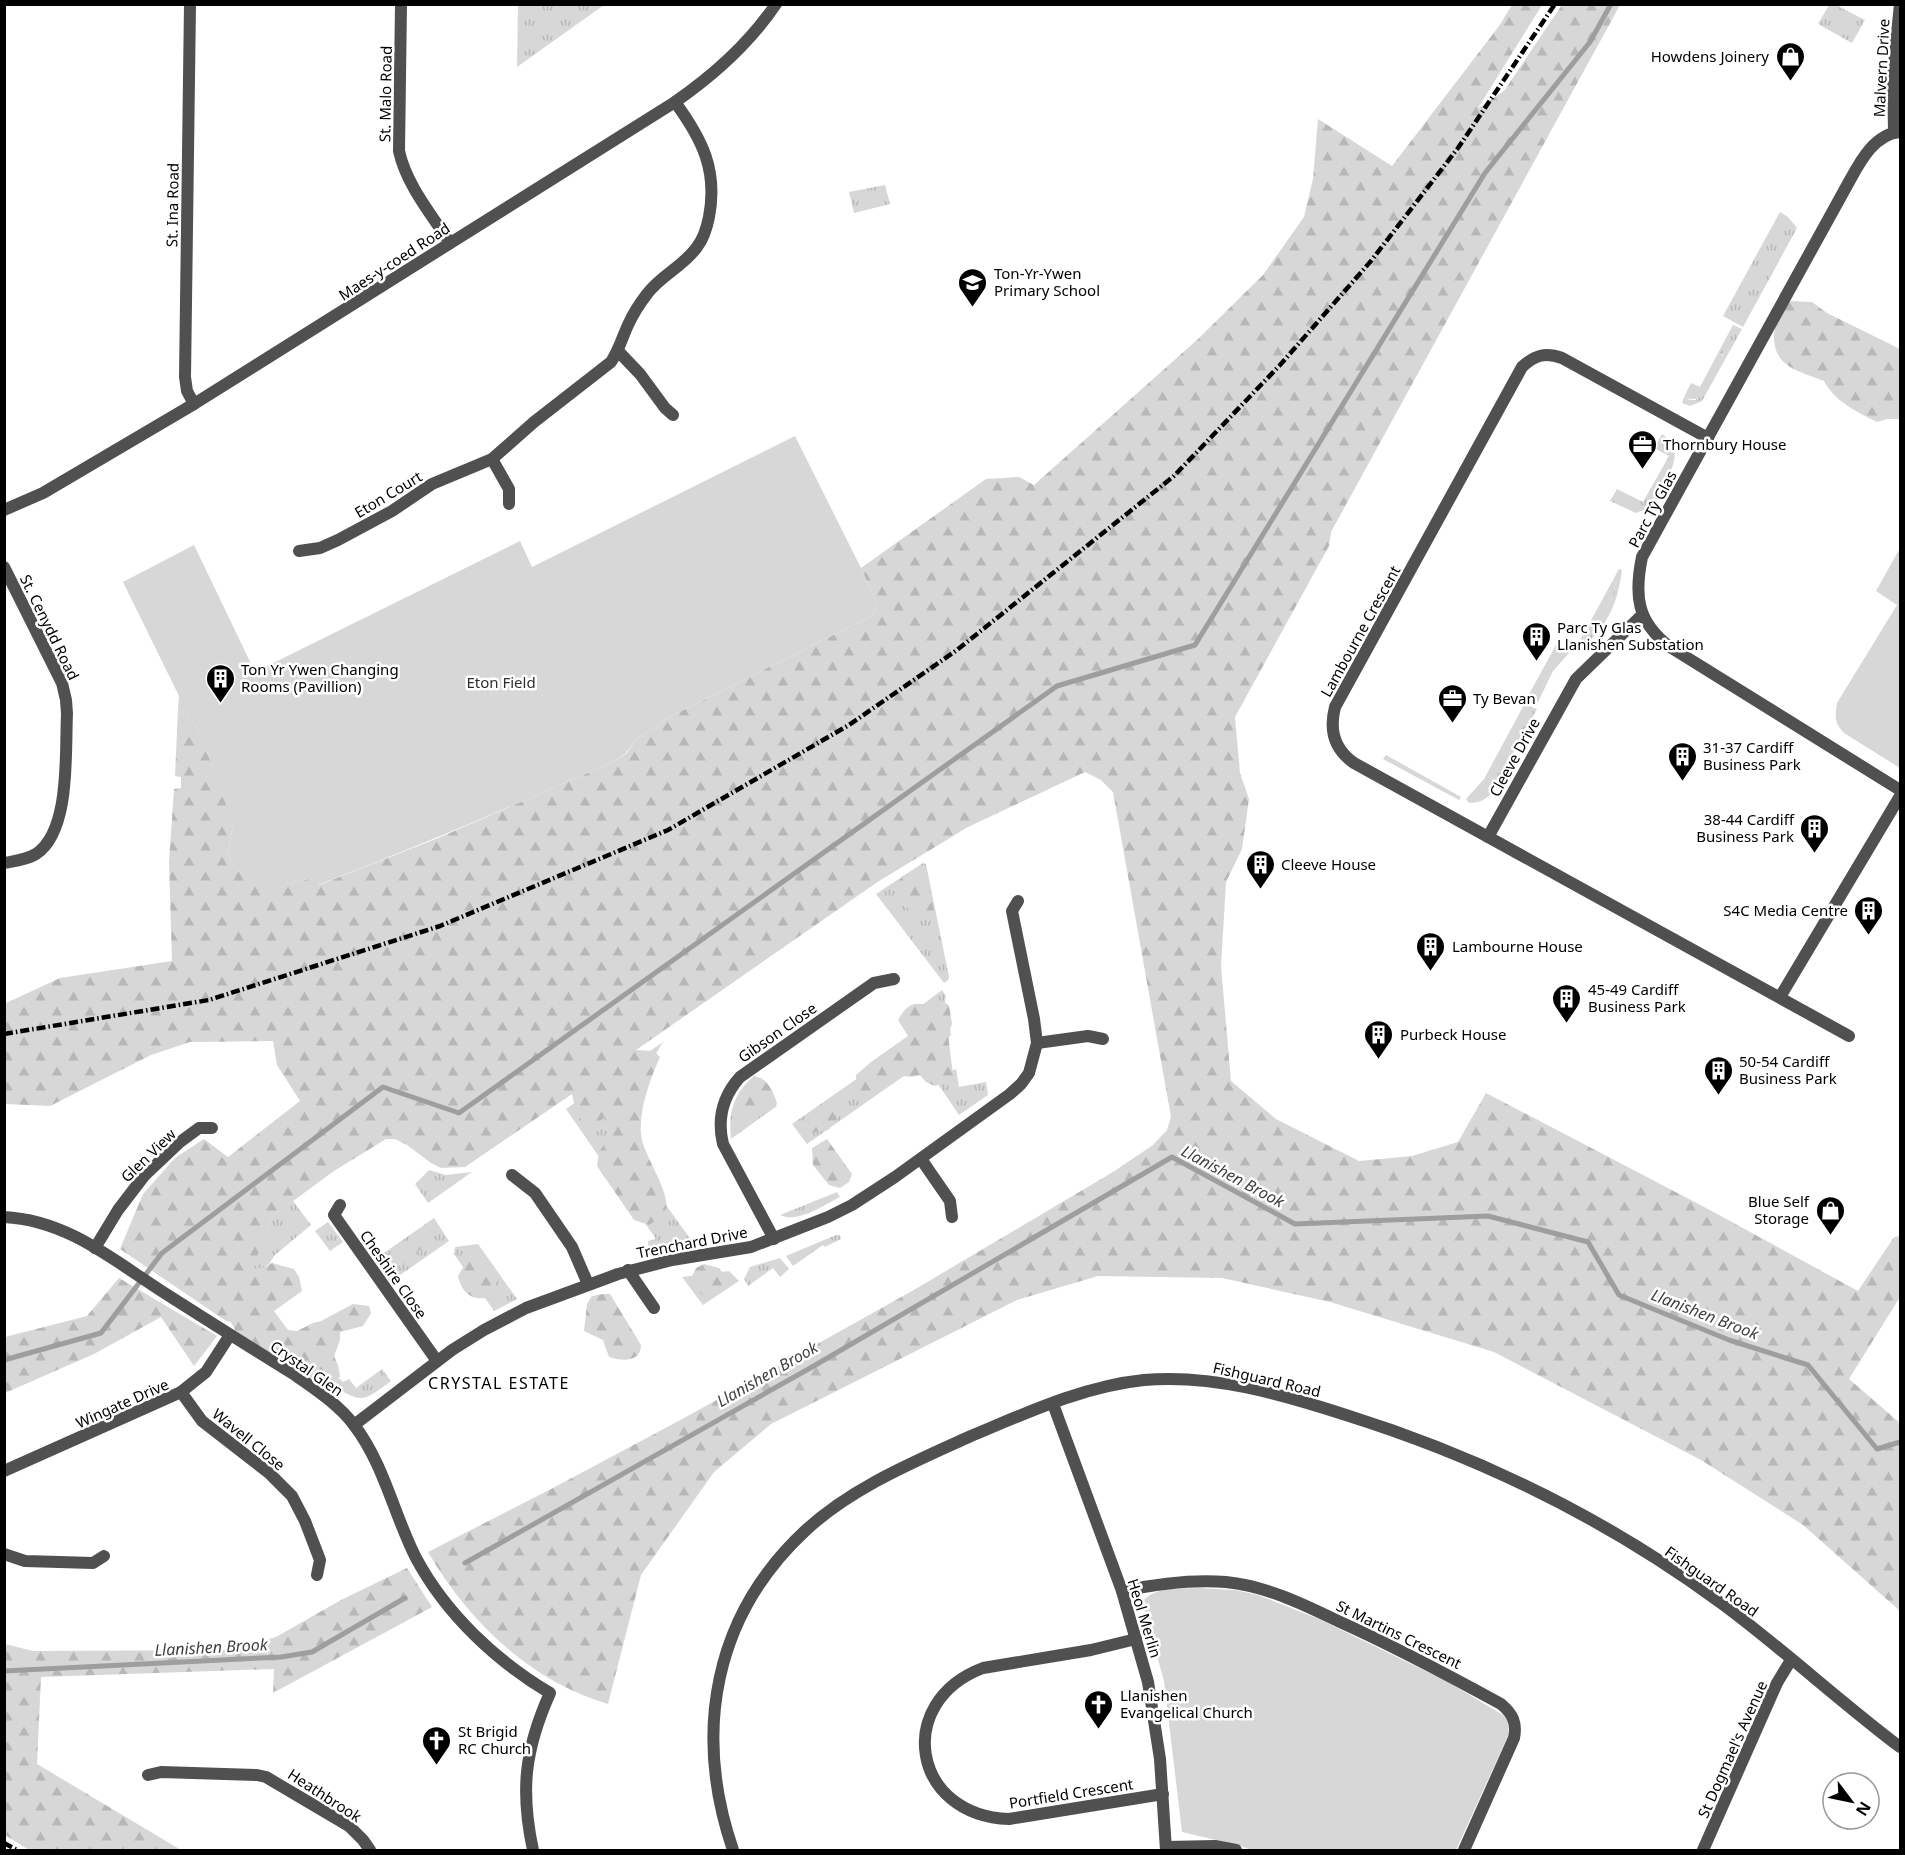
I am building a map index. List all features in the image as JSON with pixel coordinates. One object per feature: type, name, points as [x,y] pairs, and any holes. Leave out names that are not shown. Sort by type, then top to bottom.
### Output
[{"type":"street","name":"St. Ina Road","points":[[190,4],[185,377],[187,391],[194,404]]},
{"type":"street","name":"St. Malo Road","points":[[401,4],[401,158],[408,176],[450,243]]},
{"type":"street","name":"Maes-y-coed Road","points":[[4,510],[43,493],[194,404],[675,102],[723,66],[776,4]]},
{"type":"street","name":"Malvern Drive","points":[[1897,132],[1893,73],[1900,4]]},
{"type":"street","name":"Eton Court","points":[[299,551],[320,548],[338,540],[392,511],[421,490],[492,459],[534,422],[611,362],[627,327],[648,293],[659,280],[698,246],[706,229],[712,196],[710,168],[705,152],[675,102]]},
{"type":"street","name":"Parc Tŷ Glas","points":[[1642,615],[1638,597],[1638,577],[1642,557],[1862,159],[1879,141],[1897,132]]},
{"type":"street","points":[[618,351],[674,416]]},
{"type":"street","name":"Lambourne Crescent","points":[[1708,438],[1562,358],[1543,354],[1529,360],[1522,367],[1339,700],[1332,718],[1335,741],[1345,756],[1849,1036]]},
{"type":"street","points":[[492,459],[509,489],[509,504]]},
{"type":"street","name":"St. Cenydd Road","points":[[4,567],[62,683],[66,700],[62,808],[58,824],[48,842],[34,855],[4,863]]},
{"type":"street","points":[[1642,615],[1653,632],[1670,647],[1900,790]]},
{"type":"street","name":"Cleeve Drive","points":[[1488,837],[1576,679],[1642,615]]},
{"type":"street","points":[[1780,997],[1900,796]]},
{"type":"street","name":"Trenchard Drive","points":[[354,1425],[466,1341],[526,1308],[628,1270],[672,1260],[740,1250],[774,1239],[852,1205],[921,1159],[1021,1084],[1029,1073],[1037,1043],[1012,911],[1018,901]]},
{"type":"street","name":"Gibson Close","points":[[774,1239],[723,1144],[722,1107],[727,1095],[740,1077],[874,982],[894,979]]},
{"type":"street","points":[[1037,1043],[1088,1036],[1103,1040]]},
{"type":"street","name":"Glen View","points":[[95,1248],[118,1210],[144,1176],[180,1142],[199,1128],[212,1128]]},
{"type":"street","points":[[921,1159],[950,1202],[952,1217]]},
{"type":"street","points":[[512,1175],[535,1192],[572,1247],[588,1284]]},
{"type":"street","name":"Cheshire Close","points":[[340,1205],[334,1215],[437,1361]]},
{"type":"street","name":"Crystal Glen","points":[[4,1217],[35,1220],[54,1226],[95,1248],[295,1375],[327,1398],[354,1425],[374,1458],[411,1547],[436,1590],[479,1640],[516,1671],[550,1693],[533,1736],[526,1774],[528,1817],[533,1851]]},
{"type":"street","points":[[628,1270],[654,1308]]},
{"type":"street","name":"Wingate Drive","points":[[4,1471],[181,1392],[206,1372],[230,1335]]},
{"type":"street","name":"Fishguard Road","points":[[733,1851],[721,1811],[713,1762],[713,1722],[716,1698],[735,1631],[745,1610],[765,1576],[788,1548],[831,1509],[852,1495],[943,1449],[1004,1422],[1094,1389],[1128,1382],[1172,1378],[1215,1381],[1299,1400],[1424,1440],[1536,1490],[1636,1546],[1720,1602],[1900,1747]]},
{"type":"street","name":"Wavell Close","points":[[181,1392],[202,1421],[269,1473],[292,1496],[305,1521],[320,1560],[317,1575]]},
{"type":"street","name":"Heol Merlin","points":[[1053,1404],[1122,1591],[1152,1702],[1163,1794],[1166,1849]]},
{"type":"street","points":[[4,1554],[24,1561],[84,1563],[93,1563],[104,1556]]},
{"type":"street","name":"St Martins Crescent","points":[[1122,1591],[1164,1583],[1199,1581],[1226,1582],[1265,1591],[1311,1608],[1356,1629],[1509,1710],[1516,1729],[1514,1738],[1464,1851]]},
{"type":"street","name":"Portfield Crescent","points":[[1136,1639],[1091,1650],[983,1668],[970,1673],[945,1692],[935,1704],[928,1723],[926,1755],[936,1782],[954,1802],[967,1810],[993,1818],[1009,1819],[1163,1794]]},
{"type":"street","name":"St Dogmael's Avenue","points":[[1703,1851],[1777,1683],[1791,1660]]},
{"type":"street","name":"Heathbrook","points":[[148,1775],[161,1772],[266,1777],[349,1826],[370,1851]]},
{"type":"street","points":[[1166,1849],[1208,1846],[1236,1851]]},
{"type":"green space","points":[[518,4],[604,5],[517,67]]},
{"type":"green space","points":[[1512,5],[1542,5],[1478,108],[1504,91],[1562,5],[1620,5],[1331,532],[1329,546],[1235,717],[1240,773],[1249,799],[1242,849],[1226,882],[1221,966],[1231,1081],[1276,1119],[1359,1161],[1412,1156],[1458,1142],[1486,1093],[1708,1209],[1858,1291],[1894,1237],[1900,1236],[1900,1297],[1849,1379],[1900,1423],[1900,1611],[1803,1525],[1701,1460],[1494,1352],[1330,1302],[1222,1278],[1098,1276],[1017,1300],[771,1424],[714,1472],[641,1575],[608,1704],[580,1694],[553,1680],[527,1664],[482,1624],[462,1602],[428,1552],[686,1417],[912,1291],[1113,1172],[1153,1145],[1167,1130],[1171,1117],[1113,792],[1101,780],[1085,772],[968,827],[879,881],[636,1050],[654,1051],[660,1057],[643,1104],[641,1134],[646,1152],[664,1192],[666,1209],[661,1217],[649,1225],[634,1220],[597,1166],[599,1151],[607,1136],[604,1118],[591,1123],[577,1117],[572,1094],[465,1167],[441,1168],[407,1145],[395,1139],[386,1139],[334,1171],[274,1215],[252,1269],[263,1268],[272,1263],[294,1269],[299,1277],[302,1291],[274,1311],[288,1330],[297,1331],[353,1304],[369,1306],[371,1313],[363,1326],[340,1332],[340,1340],[334,1356],[340,1376],[329,1387],[312,1386],[308,1377],[297,1372],[297,1359],[294,1356],[290,1364],[284,1365],[236,1332],[231,1322],[226,1321],[120,1249],[143,1194],[175,1158],[204,1139],[228,1157],[300,1101],[277,1065],[273,1041],[190,1042],[151,1055],[50,1106],[5,1104],[4,1004],[60,978],[172,961],[169,862],[174,789],[181,788],[181,777],[175,776],[178,709],[194,723],[201,735],[229,811],[233,824],[228,854],[233,866],[268,889],[308,879],[319,885],[438,838],[615,761],[626,754],[636,740],[669,717],[873,615],[877,605],[861,568],[986,479],[1019,477],[1034,485],[1198,339],[1263,275],[1304,217],[1313,179],[1318,119],[1392,166],[1499,26]]},
{"type":"green space","points":[[1829,5],[1836,5],[1865,20],[1852,43],[1818,24]]},
{"type":"green space","points":[[885,185],[890,204],[854,213],[849,192]]},
{"type":"green space","points":[[1780,212],[1788,217],[1797,228],[1743,327],[1723,316]]},
{"type":"green space","points":[[1791,301],[1812,302],[1827,313],[1900,349],[1900,419],[1877,422],[1869,418],[1840,400],[1824,381],[1794,369],[1780,358],[1775,347],[1775,327],[1780,313]]},
{"type":"green space","points":[[1733,325],[1742,329],[1702,401],[1690,406],[1682,403],[1684,397],[1696,400],[1724,355],[1718,353]]},
{"type":"green space","points":[[1718,353],[1724,356],[1702,396],[1693,399],[1684,397],[1691,383],[1700,387]]},
{"type":"green space","points":[[1662,434],[1670,441],[1674,450],[1674,459],[1667,478],[1651,505],[1636,513],[1610,501],[1617,489],[1643,502],[1669,456],[1654,448]]},
{"type":"green space","name":"Eton Field","points":[[795,436],[861,568],[877,605],[873,615],[669,717],[636,740],[625,754],[615,761],[468,825],[318,885],[307,879],[268,890],[233,866],[228,854],[233,824],[201,735],[194,723],[178,709],[179,696],[123,582],[194,545],[255,672],[520,541],[532,567]]},
{"type":"green space","points":[[1900,548],[1900,768],[1844,733],[1838,726],[1836,716],[1837,703],[1897,605],[1876,591]]},
{"type":"green space","points":[[1619,569],[1622,570],[1620,582],[1610,614],[1590,640],[1580,649],[1576,647],[1591,634],[1603,616],[1616,582],[1613,580]]},
{"type":"green space","points":[[1613,580],[1616,582],[1614,590],[1603,617],[1591,634],[1578,644]]},
{"type":"green space","points":[[1556,645],[1568,650],[1569,653],[1553,671],[1538,702],[1528,696]]},
{"type":"green space","points":[[1525,703],[1534,708],[1487,792],[1476,802],[1469,803],[1466,799],[1484,779]]},
{"type":"green space","points":[[1534,708],[1537,709],[1490,795],[1475,803],[1469,803],[1476,802]]},
{"type":"green space","points":[[1386,755],[1461,797],[1459,800],[1383,759]]},
{"type":"green space","points":[[923,863],[926,864],[949,977],[944,983],[876,894]]},
{"type":"green space","points":[[917,874],[927,880],[935,915],[930,919],[910,911],[894,888],[901,878]]},
{"type":"green space","points":[[942,990],[946,996],[951,1035],[925,1061],[807,1144],[792,1124],[918,1036],[905,1018]]},
{"type":"green space","points":[[940,1001],[949,1005],[952,1024],[948,1034],[953,1075],[946,1082],[935,1086],[926,1082],[920,1075],[904,1076],[875,1095],[862,1097],[856,1088],[856,1075],[908,1036],[898,1020],[904,1011],[914,1004],[929,1006]]},
{"type":"green space","points":[[663,1042],[652,1060],[636,1121],[648,1180],[694,1244],[649,1253],[648,1241],[656,1239],[566,1109]]},
{"type":"green space","points":[[925,1065],[952,1071],[956,1069],[959,1087],[986,1082],[988,1095],[959,1115]]},
{"type":"green space","points":[[755,1075],[777,1106],[731,1139],[734,1103],[742,1089]]},
{"type":"green space","points":[[758,1077],[770,1088],[777,1104],[752,1120],[737,1111],[735,1105],[739,1093]]},
{"type":"green space","points":[[826,1104],[834,1110],[837,1119],[828,1130],[814,1132],[809,1127],[812,1116],[816,1110]]},
{"type":"green space","points":[[827,1139],[852,1174],[849,1182],[840,1188],[829,1185],[813,1165],[812,1148]]},
{"type":"green space","points":[[429,1170],[446,1175],[472,1172],[428,1203],[415,1184]]},
{"type":"green space","points":[[837,1192],[840,1197],[810,1212],[794,1217],[780,1215]]},
{"type":"green space","points":[[293,1201],[311,1225],[275,1255],[269,1264],[263,1268],[251,1270],[274,1215]]},
{"type":"green space","points":[[434,1218],[449,1241],[390,1282],[374,1260]]},
{"type":"green space","points":[[328,1222],[343,1242],[330,1251],[315,1231]]},
{"type":"green space","points":[[425,1232],[429,1236],[417,1253],[401,1264],[394,1262],[391,1253],[394,1249],[411,1237]]},
{"type":"green space","points":[[840,1235],[841,1239],[825,1247],[823,1245],[793,1266],[786,1256]]},
{"type":"green space","points":[[478,1244],[517,1299],[494,1311],[454,1254],[455,1247]]},
{"type":"green space","points":[[474,1257],[489,1265],[495,1281],[494,1289],[484,1298],[476,1298],[469,1294],[462,1287],[458,1276],[465,1264]]},
{"type":"green space","points":[[780,1258],[789,1269],[780,1277],[773,1268],[748,1286],[744,1279],[750,1267]]},
{"type":"green space","points":[[704,1264],[719,1268],[725,1276],[725,1281],[717,1289],[702,1295],[690,1280],[696,1268]]},
{"type":"green space","points":[[729,1271],[739,1281],[703,1305],[682,1277]]},
{"type":"green space","points":[[119,1278],[217,1336],[194,1366],[161,1317],[94,1354],[5,1393],[5,1337],[87,1316]]},
{"type":"green space","points":[[610,1294],[641,1345],[638,1355],[634,1358],[624,1360],[609,1357],[603,1340],[584,1331],[587,1304],[592,1296]]},
{"type":"green space","points":[[382,1369],[391,1381],[369,1396],[357,1398],[333,1386],[339,1378],[343,1382],[349,1379],[356,1388]]},
{"type":"green space","points":[[407,1568],[432,1607],[273,1693],[274,1669],[41,1677],[37,1764],[181,1850],[29,1850],[5,1835],[5,1644],[33,1651],[232,1650],[276,1637],[341,1600]]},
{"type":"green space","points":[[1199,1588],[1235,1590],[1258,1595],[1319,1619],[1448,1682],[1503,1715],[1508,1721],[1508,1736],[1456,1850],[1252,1850],[1182,1832],[1164,1681],[1142,1602],[1147,1597],[1161,1591]]},
{"type":"waterway","points":[[4,1360],[101,1333],[162,1253],[383,1087],[459,1113],[1057,686],[1195,645],[1485,173],[1590,42],[1611,4]]},
{"type":"waterway","name":"Llanishen Brook","points":[[465,1563],[812,1367],[1172,1157],[1295,1224],[1488,1216],[1588,1242],[1619,1295],[1729,1340],[1808,1365],[1877,1449],[1900,1442]]},
{"type":"waterway","name":"Llanishen Brook","points":[[4,1671],[281,1657],[312,1652],[405,1598]]},
{"type":"railway","points":[[4,1034],[209,1000],[440,926],[668,830],[849,725],[957,650],[1174,476],[1280,365],[1371,261],[1458,148],[1555,4]]},
{"type":"railway","points":[[4,1843],[17,1850]]},
{"type":"place","name":"Howdens Joinery","points":[[1790,82]]},
{"type":"place","name":"Ton-Yr-Ywen Primary School","points":[[973,308]]},
{"type":"place","name":"Thornbury House","points":[[1642,470]]},
{"type":"place","name":"Parc Ty Glas Llanishen Substation","points":[[1536,662]]},
{"type":"place","name":"Ton Yr Ywen Changing Rooms (Pavillion)","points":[[220,704]]},
{"type":"place","name":"Ty Bevan","points":[[1452,724]]},
{"type":"place","name":"31-37 Cardiff Business Park","points":[[1682,782]]},
{"type":"place","name":"38-44 Cardiff Business Park","points":[[1815,854]]},
{"type":"place","name":"Cleeve House","points":[[1260,890]]},
{"type":"place","name":"S4C Media Centre","points":[[1869,936]]},
{"type":"place","name":"Lambourne House","points":[[1431,972]]},
{"type":"place","name":"45-49 Cardiff Business Park","points":[[1567,1024]]},
{"type":"place","name":"Purbeck House","points":[[1379,1060]]},
{"type":"place","name":"50-54 Cardiff Business Park","points":[[1718,1096]]},
{"type":"place","name":"Blue Self Storage","points":[[1830,1236]]},
{"type":"place","name":"Llanishen Evangelical Church","points":[[1099,1730]]},
{"type":"place","name":"St Brigid RC Church","points":[[437,1766]]},
{"type":"district","name":"CRYSTAL ESTATE","points":[[499,1383]]}]
